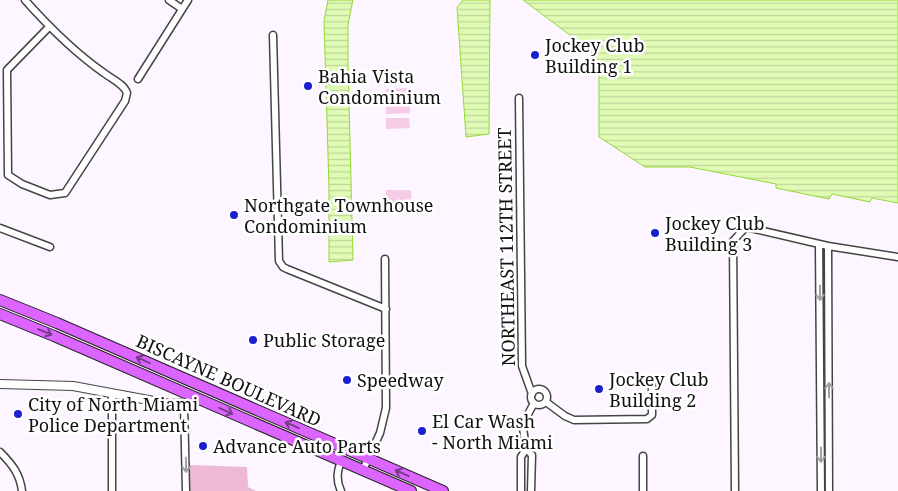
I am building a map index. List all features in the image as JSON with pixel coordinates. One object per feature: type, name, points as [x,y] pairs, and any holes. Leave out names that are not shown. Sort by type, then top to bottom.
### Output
[{"type":"main road","name":"BISCAYNE BOULEVARD","points":[[0,300],[443,491]]},
{"type":"main road","name":"BISCAYNE BOULEVARD","points":[[0,314],[411,491]]},
{"type":"main road","points":[[197,398],[204,393],[217,392]]},
{"type":"street","points":[[24,0],[49,27],[89,62],[124,86],[127,93],[125,101],[65,193],[50,195],[22,184],[8,175],[7,70],[49,27]]},
{"type":"street","points":[[169,0],[182,9]]},
{"type":"street","points":[[138,79],[188,0]]},
{"type":"street","points":[[273,35],[279,261],[283,267],[386,309]]},
{"type":"street","name":"NORTHEAST 112TH STREET","points":[[518,98],[522,366],[532,394]]},
{"type":"street","points":[[736,491],[732,241],[746,227],[828,246],[898,257]]},
{"type":"street","points":[[0,228],[50,247]]},
{"type":"street","points":[[819,244],[821,491]]},
{"type":"street","points":[[828,246],[830,491]]},
{"type":"street","points":[[363,470],[383,423],[386,408],[385,259]]},
{"type":"street","points":[[546,402],[565,416],[574,420],[647,419],[652,415],[652,383]]},
{"type":"street","points":[[0,384],[67,385],[170,404],[190,403],[197,398]]},
{"type":"street","points":[[531,491],[532,455],[526,449],[523,428],[534,403],[532,394],[538,389],[543,390],[547,394],[546,402]]},
{"type":"street","points":[[112,394],[112,491]]},
{"type":"street","points":[[534,403],[539,405],[546,402]]},
{"type":"street","points":[[184,404],[186,491]]},
{"type":"street","points":[[521,491],[521,457],[526,449]]},
{"type":"street","points":[[0,452],[12,463],[21,480],[22,491]]},
{"type":"street","points":[[643,456],[643,491]]},
{"type":"street","points":[[341,461],[337,482],[341,491]]},
{"type":"street","points":[[521,473],[532,474]]},
{"type":"shaded area","points":[[328,0],[353,0],[348,24],[348,62],[353,260],[329,262],[329,188],[324,21]]},
{"type":"shaded area","points":[[463,0],[490,0],[489,134],[466,137],[457,7]]},
{"type":"shaded area","points":[[523,0],[898,0],[898,203],[872,198],[870,202],[832,194],[829,199],[776,188],[776,184],[690,167],[645,167],[599,137],[599,75],[590,50]]},
{"type":"shaded area","points":[[409,88],[409,99],[386,100],[386,89]]},
{"type":"shaded area","points":[[386,103],[410,103],[410,113],[386,114]]},
{"type":"shaded area","points":[[386,118],[409,118],[410,128],[386,129]]},
{"type":"shaded area","points":[[386,190],[411,190],[412,208],[386,208]]},
{"type":"shaded area","points":[[189,465],[247,467],[248,487],[256,491],[189,491]]},
{"type":"place","name":"Jockey Club Building 1","points":[[535,55]]},
{"type":"place","name":"Bahia Vista Condominium","points":[[308,86]]},
{"type":"place","name":"Northgate Townhouse Condominium","points":[[234,215]]},
{"type":"place","name":"Jockey Club Building 3","points":[[655,233]]},
{"type":"place","name":"Public Storage","points":[[253,340]]},
{"type":"place","name":"Speedway","points":[[347,380]]},
{"type":"place","name":"Jockey Club Building 2","points":[[599,389]]},
{"type":"place","name":"City of North Miami Police Department","points":[[18,414]]},
{"type":"place","name":"El Car Wash - North Miami","points":[[422,431]]},
{"type":"place","name":"Advance Auto Parts","points":[[203,446]]}]
